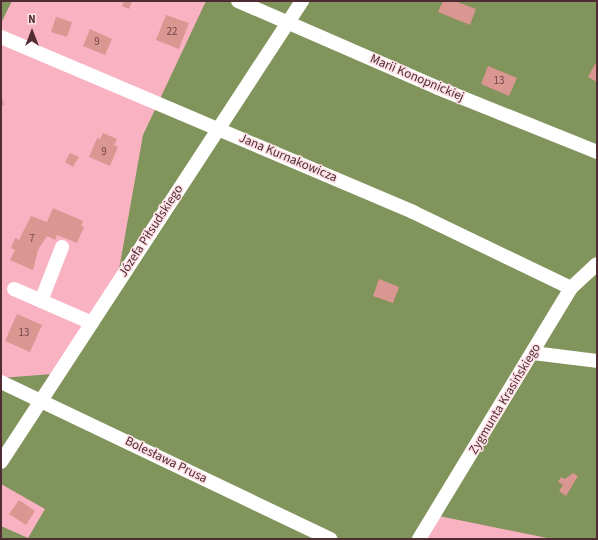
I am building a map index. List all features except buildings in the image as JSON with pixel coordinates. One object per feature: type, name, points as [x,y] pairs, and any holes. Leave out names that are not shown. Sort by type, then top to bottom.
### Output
[{"type":"street","name":"Marii Konopnickiej","points":[[238,1],[438,88],[597,152]]},
{"type":"street","name":"Józefa Piłsudskiego","points":[[1,462],[302,1]]},
{"type":"street","name":"Jana Kurnakowicza","points":[[1,37],[413,212],[571,288]]},
{"type":"street","points":[[41,300],[62,247]]},
{"type":"street","name":"Zygmunta Krasińskiego","points":[[419,539],[571,288],[597,264]]},
{"type":"street","points":[[14,289],[92,323]]},
{"type":"street","points":[[532,353],[597,361]]},
{"type":"street","name":"Bolesława Prusa","points":[[1,382],[41,399],[330,539]]},
{"type":"green space","points":[[1,1],[12,1],[1,23]]},
{"type":"green space","points":[[206,1],[597,1],[597,539],[552,539],[429,514],[413,539],[1,539],[1,526],[28,538],[45,509],[1,484],[1,378],[52,374],[118,275],[143,135]]}]
